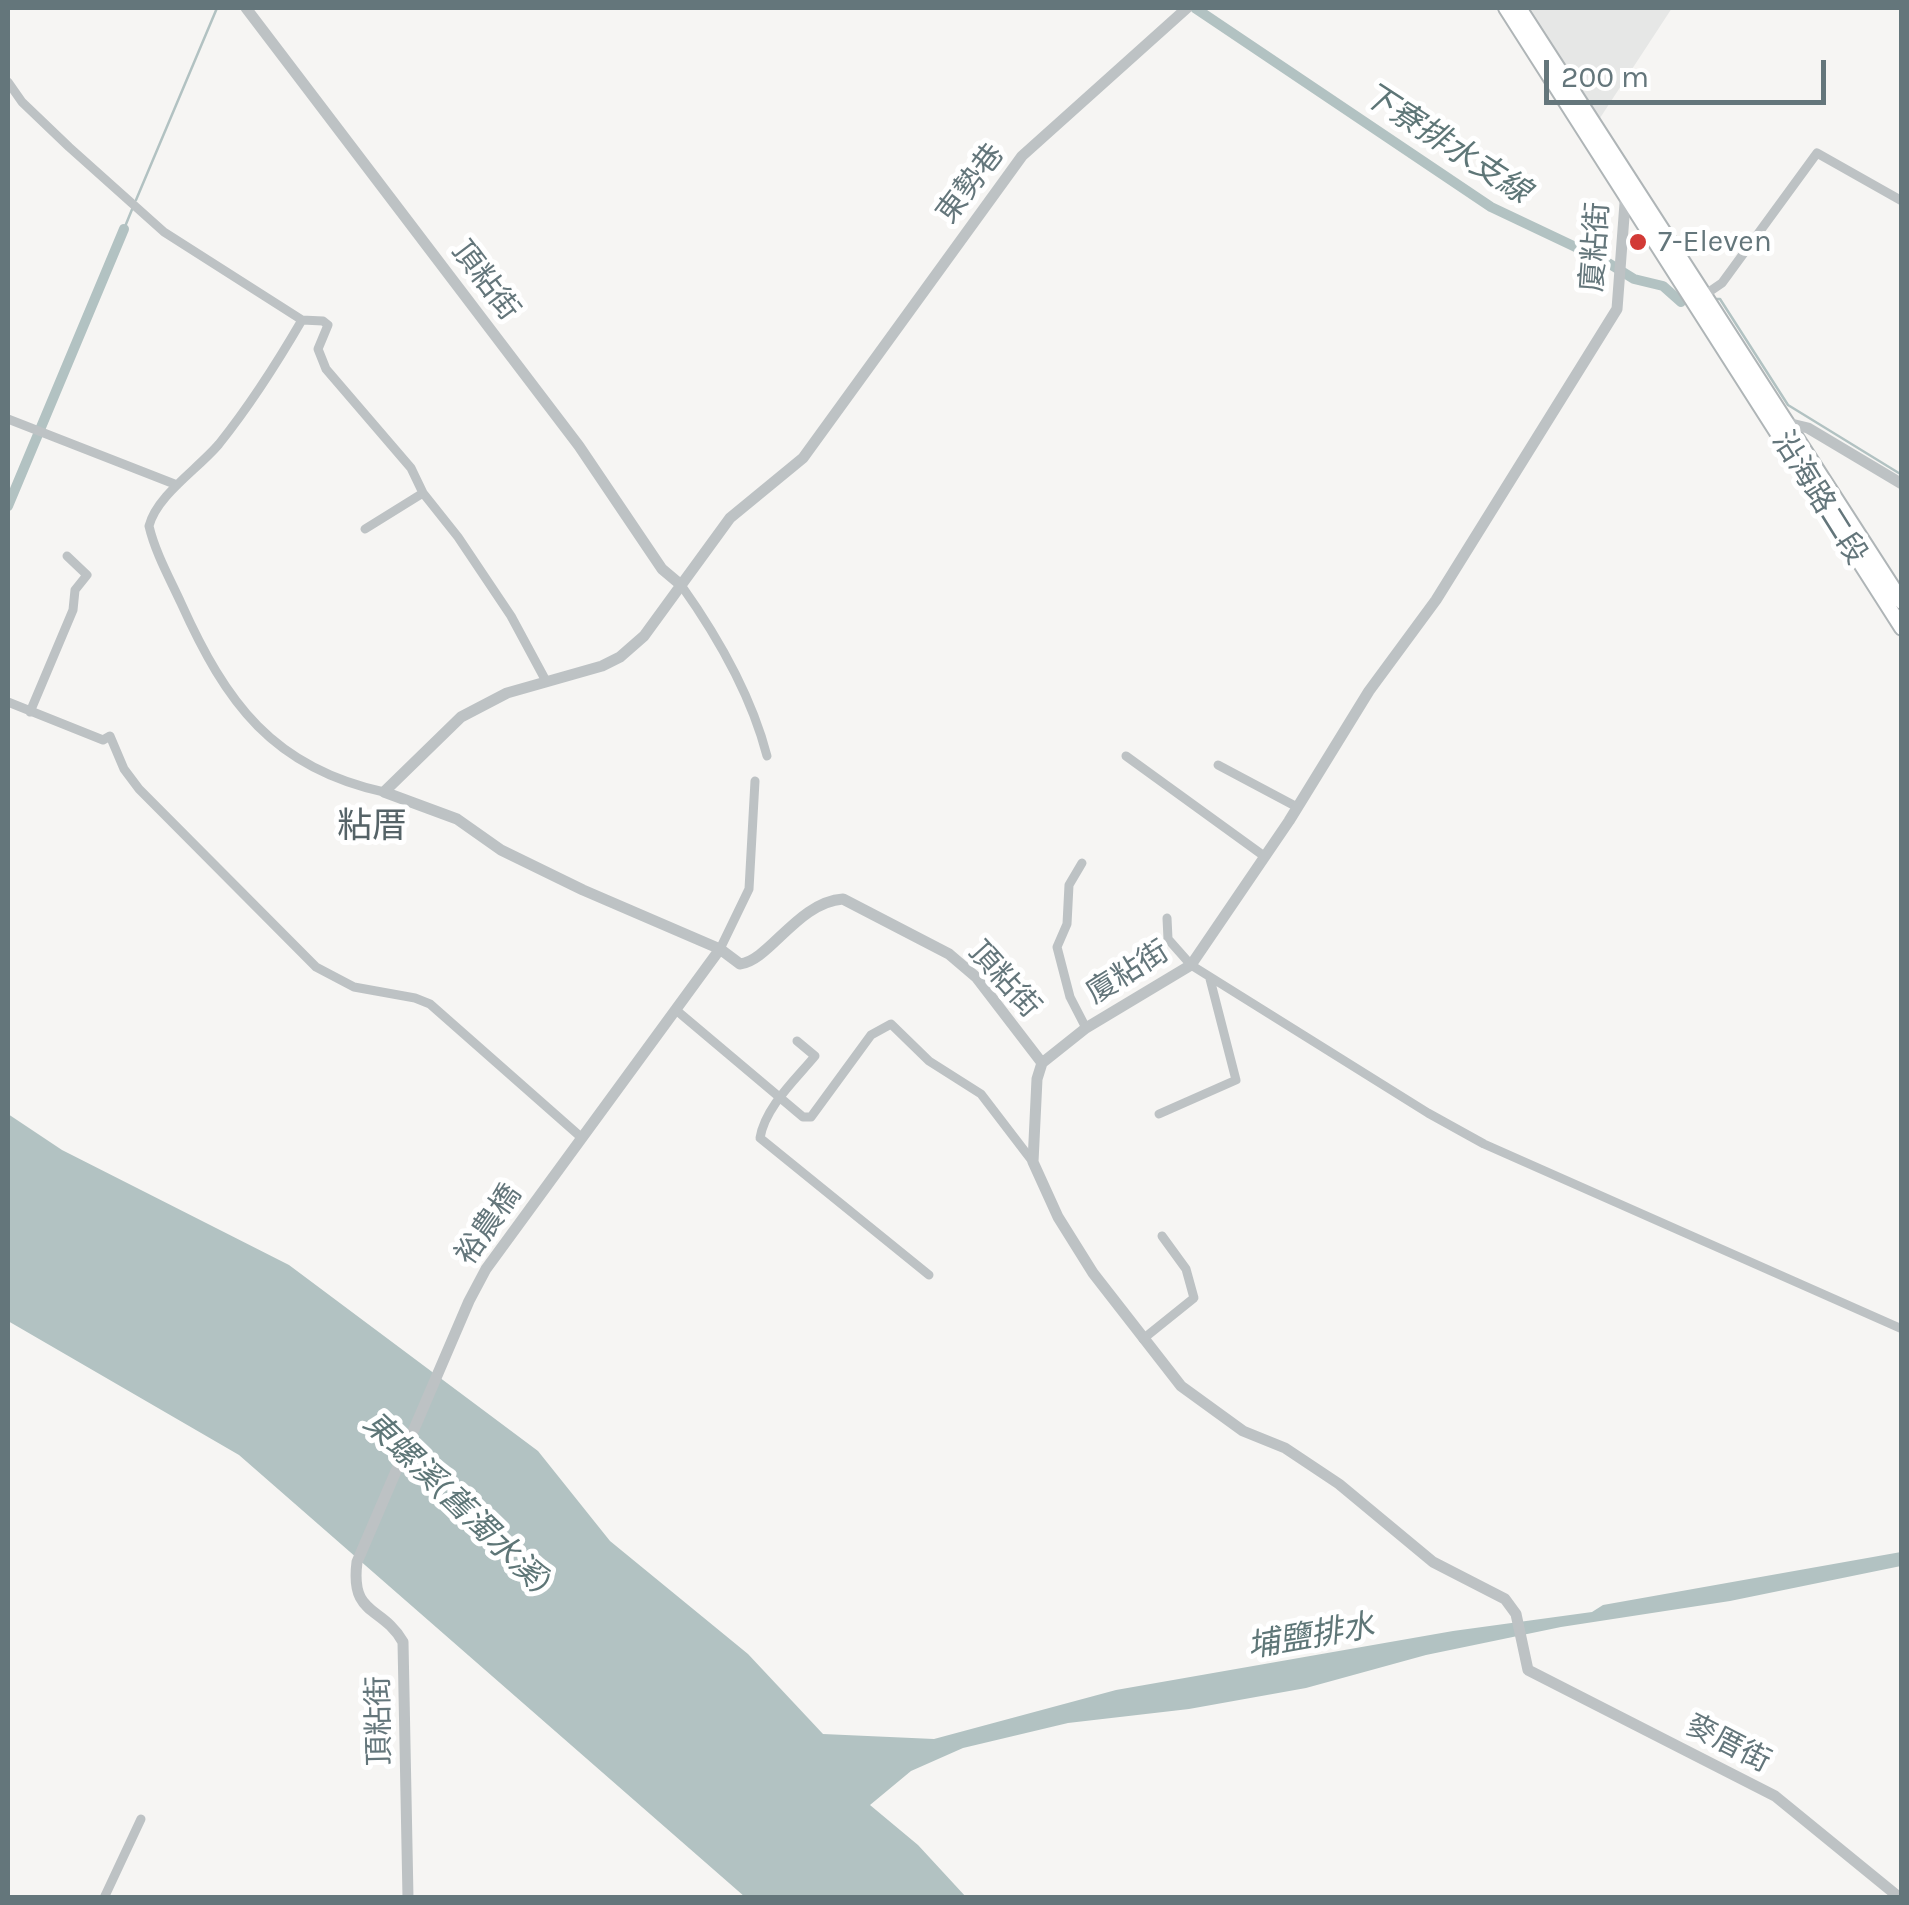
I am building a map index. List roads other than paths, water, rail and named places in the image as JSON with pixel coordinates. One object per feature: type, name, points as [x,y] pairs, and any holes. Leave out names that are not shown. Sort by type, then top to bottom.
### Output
[{"type":"main road","points":[[1506,8],[1533,41],[1700,298]]},
{"type":"main road","points":[[1519,8],[1533,41]]},
{"type":"main road","name":"沿海路二段","points":[[1700,298],[1769,419],[1902,628]]},
{"type":"main road","name":"沿海路二段","points":[[1700,298],[1902,602]]},
{"type":"street","name":"頂粘街","points":[[246,8],[579,446],[662,569],[682,584],[728,659],[759,724],[768,756]]},
{"type":"street","name":"東勢巷","points":[[682,584],[730,518],[803,458],[1022,156],[1186,8]]},
{"type":"street","points":[[8,82],[22,102],[164,232],[302,320],[328,325],[318,349],[321,360],[411,468],[423,493],[511,616],[546,681]]},
{"type":"street","points":[[1700,298],[1722,283],[1816,153],[1902,201]]},
{"type":"street","name":"廈粘街","points":[[1042,1062],[1086,1028],[1191,964],[1298,807],[1369,692],[1436,600],[1526,451],[1604,333],[1617,308],[1626,189]]},
{"type":"street","name":"頂粘街","points":[[302,320],[266,382],[197,470],[152,513],[150,533],[196,637],[245,714],[269,739],[293,758],[352,785],[384,792],[457,819],[474,834],[525,862],[720,949],[740,964],[754,962],[794,922],[834,899],[843,898],[944,951],[962,965],[976,977],[1042,1062]]},
{"type":"street","points":[[8,419],[177,485]]},
{"type":"street","points":[[1769,419],[1808,428],[1902,484]]},
{"type":"street","points":[[365,529],[423,493]]},
{"type":"street","points":[[30,712],[72,610],[75,590],[86,574],[67,556]]},
{"type":"street","points":[[384,792],[461,716],[487,701],[620,657],[644,636],[682,584]]},
{"type":"street","points":[[8,702],[103,740],[110,736],[124,769],[140,790],[316,967],[354,987],[430,1004],[582,1138]]},
{"type":"street","points":[[1126,756],[1264,856]]},
{"type":"street","points":[[1218,765],[1298,807]]},
{"type":"street","points":[[720,949],[750,889],[756,781]]},
{"type":"street","points":[[1082,862],[1069,886],[1066,924],[1056,947],[1070,997],[1086,1028]]},
{"type":"street","points":[[1167,918],[1168,939],[1210,979],[1428,1114],[1484,1144],[1902,1329]]},
{"type":"street","name":"裕農橋","points":[[357,1562],[486,1269],[720,949]]},
{"type":"street","points":[[1159,1114],[1236,1080],[1210,979]]},
{"type":"street","points":[[676,1010],[802,1117],[810,1117],[871,1035],[891,1024],[928,1061],[981,1094],[1033,1162],[1058,1217],[1093,1272],[1144,1339],[1194,1298],[1186,1270],[1162,1236]]},
{"type":"street","points":[[797,1041],[815,1056],[762,1127],[762,1142],[929,1276]]},
{"type":"street","points":[[1033,1162],[1037,1078],[1042,1062]]},
{"type":"street","name":"麥厝街","points":[[1144,1339],[1181,1386],[1243,1431],[1285,1448],[1339,1484],[1433,1562],[1506,1599],[1516,1614],[1528,1670],[1775,1796],[1900,1898]]},
{"type":"street","name":"頂粘街","points":[[357,1562],[356,1592],[360,1600],[402,1642],[408,1898]]},
{"type":"street","points":[[104,1898],[142,1819]]},
{"type":"water","name":"東螺溪(舊濁水溪)","points":[[8,1114],[62,1150],[289,1265],[538,1451],[610,1541],[748,1654],[823,1734],[934,1739],[1116,1690],[1453,1631],[1592,1612],[1603,1605],[1901,1552],[1901,1566],[1730,1601],[1561,1627],[1426,1655],[1306,1688],[1189,1709],[1068,1723],[963,1748],[911,1771],[870,1805],[918,1845],[966,1897],[745,1897],[239,1455],[8,1321]]},
{"type":"waterway","points":[[136,200],[217,8]]},
{"type":"waterway","name":"下寮排水支線","points":[[1195,8],[1491,207],[1605,261],[1634,279],[1663,286],[1681,302]]},
{"type":"waterway","points":[[124,229],[133,207]]},
{"type":"waterway","points":[[8,506],[124,229]]},
{"type":"waterway","points":[[1716,299],[1720,299],[1788,405],[1902,475]]},
{"type":"place","name":"7-Eleven","points":[[1638,242]]},
{"type":"district","name":"粘厝","points":[[372,827]]},
{"type":"water label","name":"埔鹽排水","points":[[1311,1637]]}]
